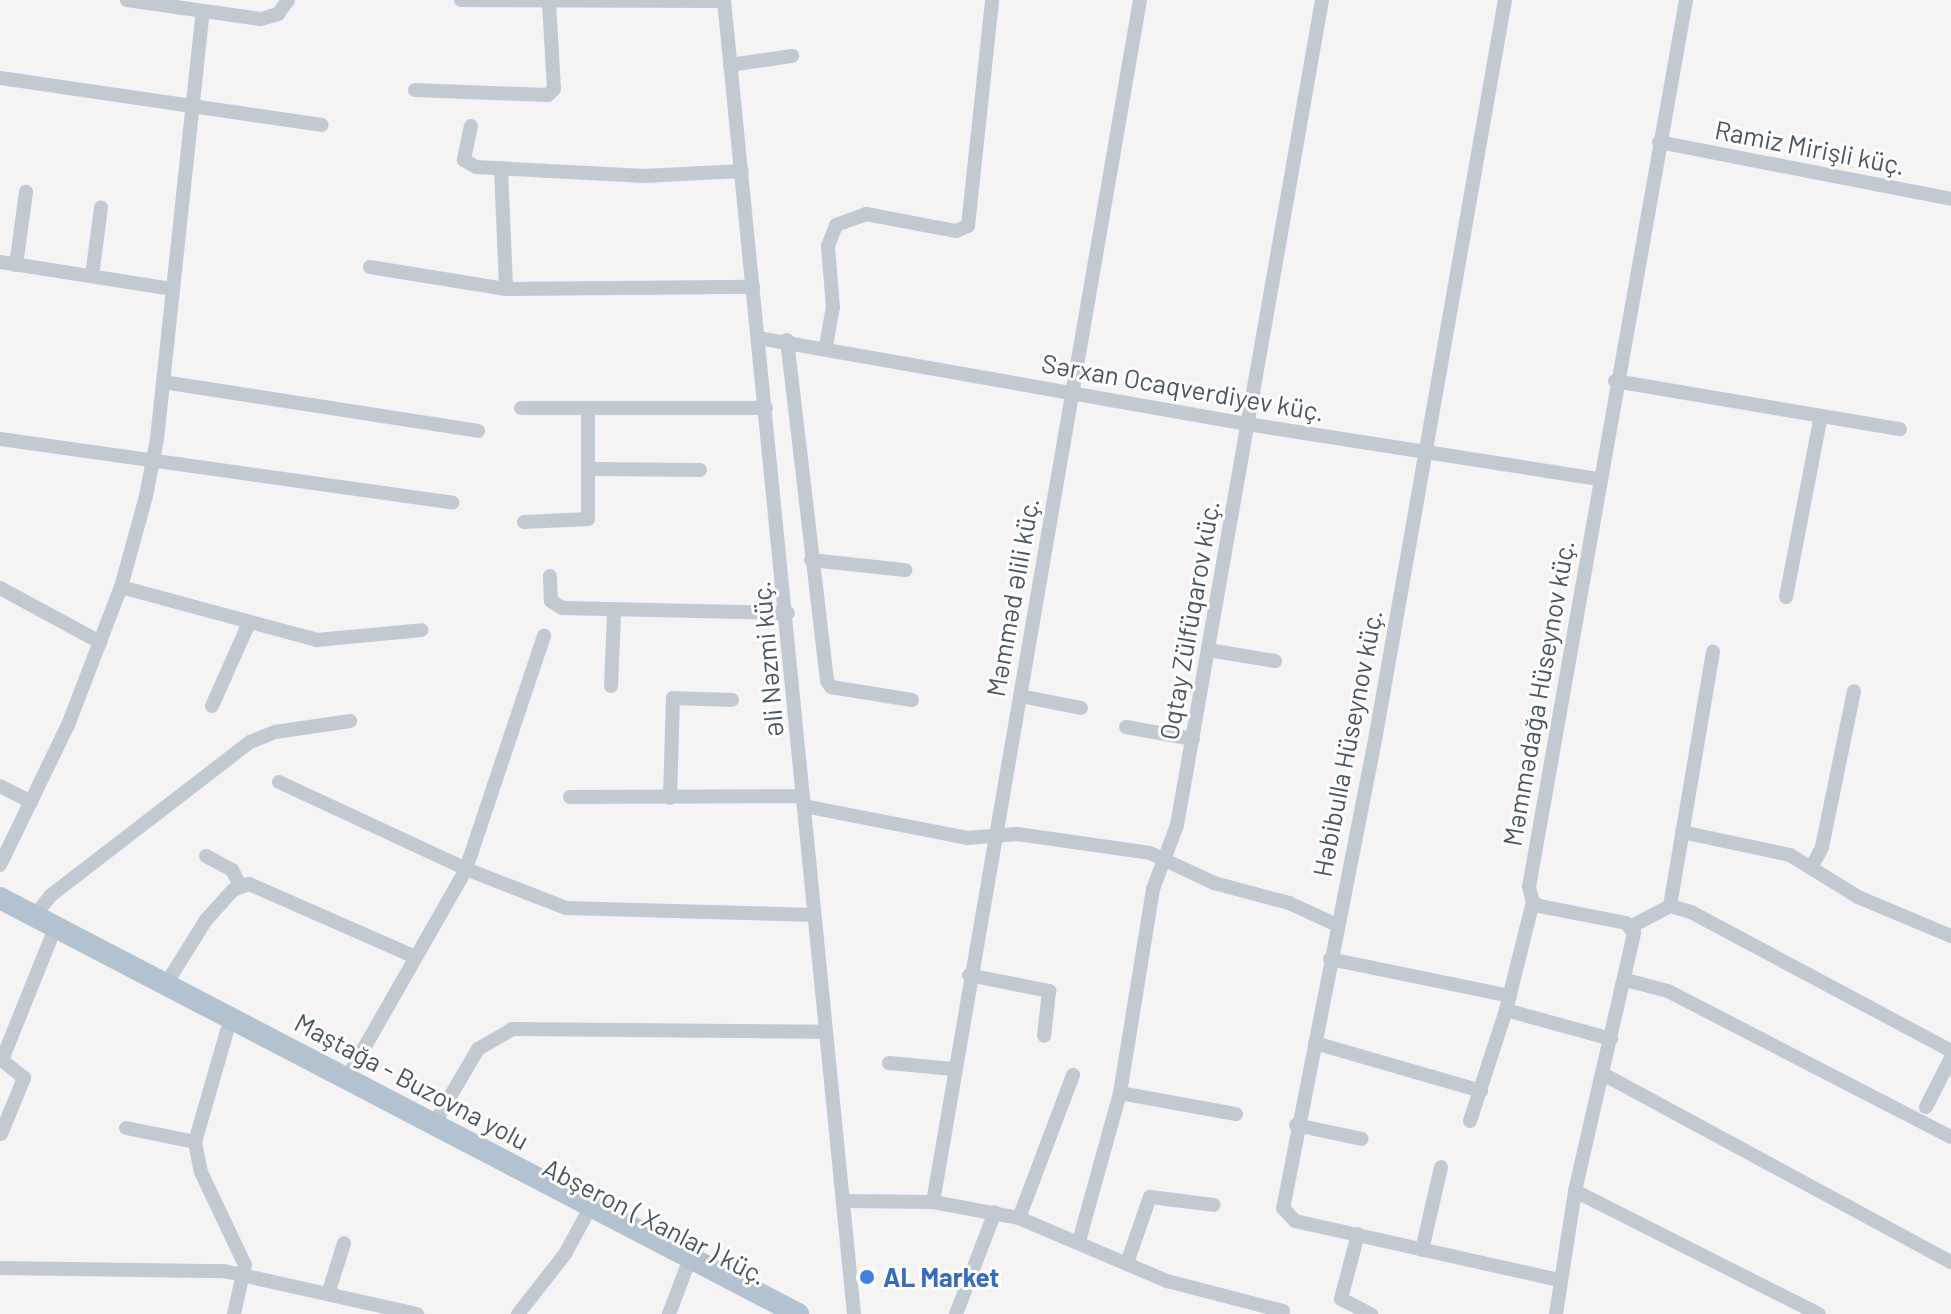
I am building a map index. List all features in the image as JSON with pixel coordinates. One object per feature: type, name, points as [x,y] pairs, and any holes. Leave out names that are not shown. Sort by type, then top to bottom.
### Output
[{"type":"main road","name":"Maştağa - Buzovna yolu","points":[[0,898],[798,1314]]},
{"type":"main road","name":"Abşeron ( Xanlar ) küç.","points":[[0,911],[775,1314]]},
{"type":"street","points":[[127,0],[261,19],[278,14],[288,0]]},
{"type":"street","points":[[461,0],[724,0]]},
{"type":"street","name":"Əli Nəzmi küç.","points":[[724,0],[788,613],[814,915],[854,1314]]},
{"type":"street","points":[[826,346],[833,308],[828,246],[836,225],[866,214],[956,231],[968,226],[992,0]]},
{"type":"street","name":"Məmməd Əlili küç.","points":[[933,1202],[992,835],[1020,696],[1140,0]]},
{"type":"street","name":"Oqtay Zülfüqarov küç.","points":[[1079,1241],[1120,1093],[1153,889],[1163,857],[1174,838],[1322,0]]},
{"type":"street","name":"Həbibulla Hüseynov küç.","points":[[1505,0],[1337,925],[1296,1125],[1284,1214],[1422,1250],[1560,1280]]},
{"type":"street","name":"Məmmədağa Hüseynov küç.","points":[[1470,1121],[1508,1003],[1533,902],[1531,876],[1615,381],[1686,0]]},
{"type":"street","points":[[415,90],[548,95],[554,89],[549,1]]},
{"type":"street","points":[[0,865],[31,802],[121,587],[152,464],[203,12]]},
{"type":"street","points":[[730,65],[792,56]]},
{"type":"street","points":[[0,78],[322,125]]},
{"type":"street","points":[[471,126],[464,160],[476,167],[644,176],[742,171]]},
{"type":"street","name":"Ramiz Mirişli küç.","points":[[1659,142],[1951,199]]},
{"type":"street","points":[[501,168],[506,289]]},
{"type":"street","points":[[16,265],[26,192]]},
{"type":"street","points":[[92,276],[101,208]]},
{"type":"street","points":[[0,262],[173,289]]},
{"type":"street","points":[[370,267],[506,289],[753,287]]},
{"type":"street","name":"Sərxan Ocaqverdiyev küç.","points":[[759,338],[826,346],[1247,424],[1599,479]]},
{"type":"street","points":[[787,340],[811,560],[831,687],[912,700]]},
{"type":"street","points":[[1615,381],[1900,429]]},
{"type":"street","points":[[163,382],[478,431]]},
{"type":"street","points":[[521,408],[766,408]]},
{"type":"street","points":[[524,522],[588,519],[591,469],[588,408]]},
{"type":"street","points":[[1786,597],[1821,416]]},
{"type":"street","points":[[0,439],[152,464],[453,503]]},
{"type":"street","points":[[591,469],[700,470]]},
{"type":"street","points":[[811,560],[905,570]]},
{"type":"street","points":[[550,576],[554,606],[614,613],[788,613]]},
{"type":"street","points":[[121,587],[317,640],[422,630]]},
{"type":"street","points":[[0,588],[100,642]]},
{"type":"street","points":[[611,686],[614,613]]},
{"type":"street","points":[[212,706],[249,623]]},
{"type":"street","points":[[347,1078],[466,869],[544,636]]},
{"type":"street","points":[[1208,650],[1275,661]]},
{"type":"street","points":[[1670,906],[1713,652]]},
{"type":"street","points":[[1811,868],[1822,847],[1854,691]]},
{"type":"street","points":[[1020,696],[1081,708]]},
{"type":"street","points":[[670,798],[673,698],[732,700]]},
{"type":"street","points":[[34,916],[50,896],[250,742],[275,732],[350,721]]},
{"type":"street","points":[[1126,727],[1193,739]]},
{"type":"street","points":[[279,782],[466,869],[541,900],[585,912],[814,915]]},
{"type":"street","points":[[0,786],[31,802]]},
{"type":"street","points":[[570,797],[804,801],[967,838],[1017,834],[1163,857],[1214,883],[1289,903],[1337,925]]},
{"type":"street","points":[[1682,832],[1772,849],[1811,868],[1858,897],[1951,936]]},
{"type":"street","points":[[206,856],[232,870],[240,885]]},
{"type":"street","points":[[166,984],[206,920],[240,885],[258,886],[415,957]]},
{"type":"street","points":[[1533,902],[1632,926],[1670,906],[1691,912],[1951,1051]]},
{"type":"street","points":[[1556,1314],[1575,1191],[1626,980],[1632,926]]},
{"type":"street","points":[[1,1134],[24,1078],[2,1060],[51,938]]},
{"type":"street","points":[[1330,959],[1508,1003],[1611,1039]]},
{"type":"street","points":[[969,975],[1049,991],[1044,1036]]},
{"type":"street","points":[[1626,980],[1668,991],[1951,1137]]},
{"type":"street","points":[[434,1124],[478,1049],[512,1029],[826,1032]]},
{"type":"street","points":[[227,1031],[195,1142],[201,1172],[234,1236],[245,1274],[234,1314]]},
{"type":"street","points":[[1315,1043],[1481,1091]]},
{"type":"street","points":[[1926,1107],[1951,1058]]},
{"type":"street","points":[[889,1063],[954,1069]]},
{"type":"street","points":[[1603,1074],[1951,1262]]},
{"type":"street","points":[[1019,1218],[1073,1075]]},
{"type":"street","points":[[1120,1093],[1236,1114]]},
{"type":"street","points":[[1296,1125],[1362,1139]]},
{"type":"street","points":[[126,1128],[195,1142]]},
{"type":"street","points":[[1422,1250],[1441,1167]]},
{"type":"street","points":[[1575,1191],[1819,1314]]},
{"type":"street","points":[[1127,1263],[1150,1197],[1214,1205]]},
{"type":"street","points":[[845,1201],[933,1202],[1019,1218],[1167,1281],[1283,1311]]},
{"type":"street","points":[[956,1314],[995,1212]]},
{"type":"street","points":[[518,1314],[565,1254],[585,1217]]},
{"type":"street","points":[[1358,1234],[1340,1295],[1343,1302],[1371,1314]]},
{"type":"street","points":[[329,1291],[344,1243]]},
{"type":"street","points":[[0,1268],[245,1274],[329,1291],[417,1314]]},
{"type":"street","points":[[669,1314],[686,1269]]},
{"type":"place","name":"AL Market","points":[[867,1277]]}]
